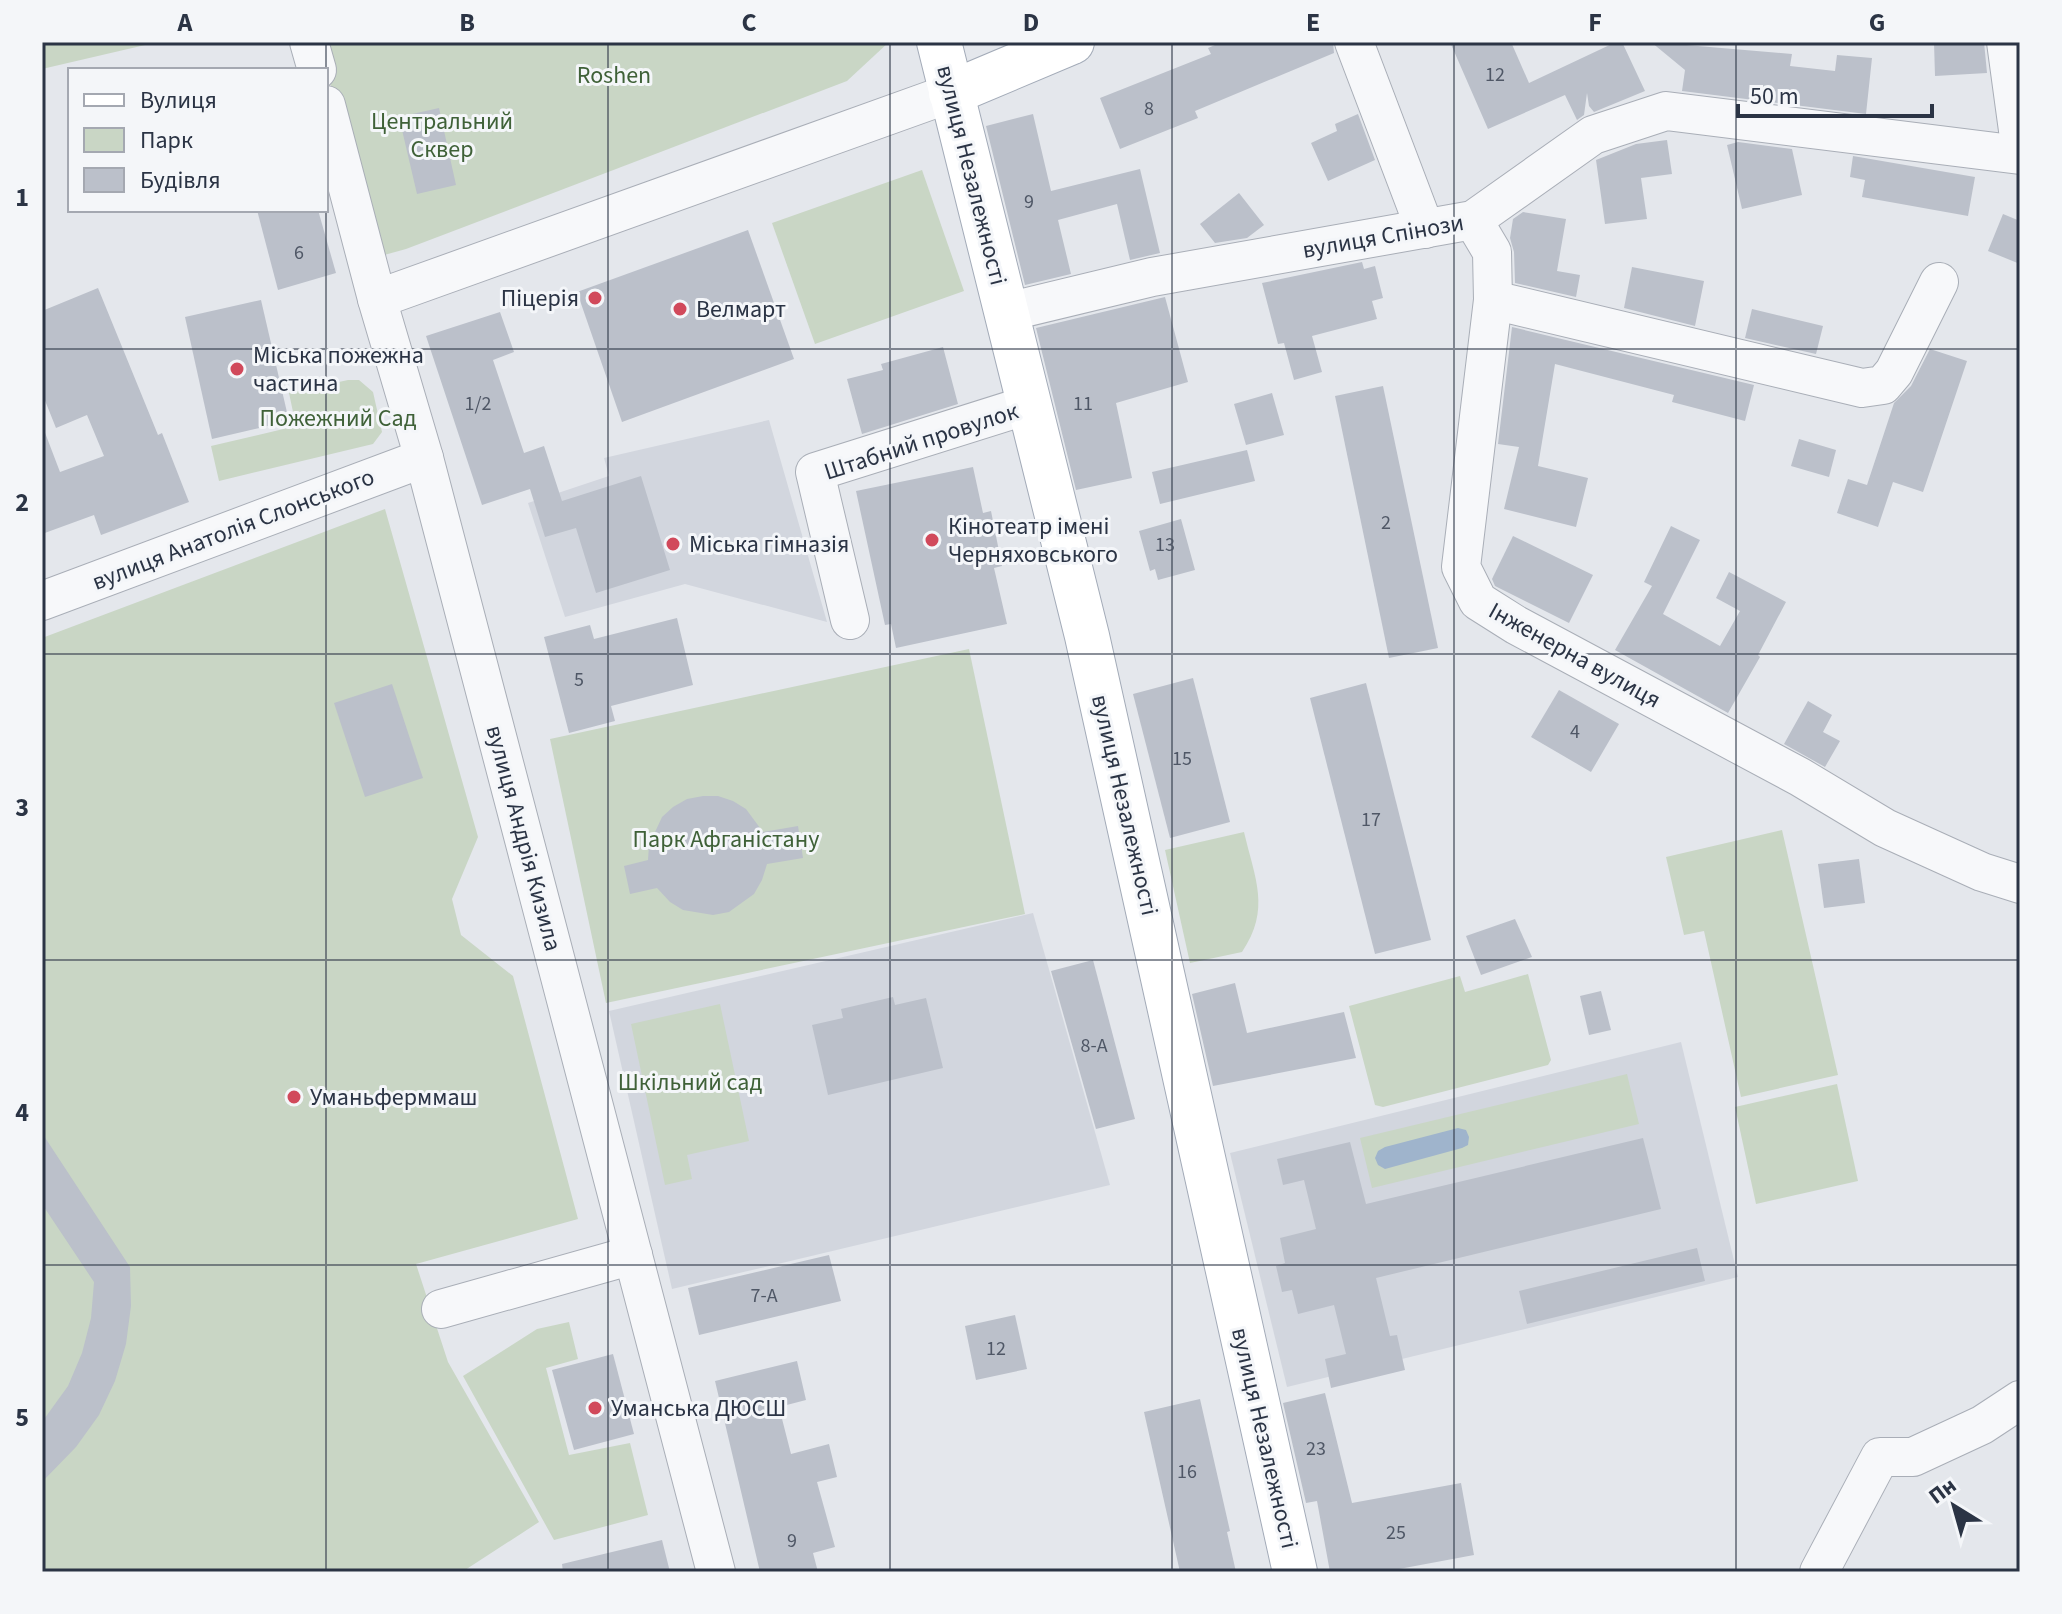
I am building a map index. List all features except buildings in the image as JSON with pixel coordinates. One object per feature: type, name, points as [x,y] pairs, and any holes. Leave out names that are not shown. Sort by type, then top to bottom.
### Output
[{"type":"main road","name":"вулиця Незалежності","points":[[939,42],[1087,636],[1295,1572]]},
{"type":"main road","points":[[951,93],[1072,42]]},
{"type":"street","points":[[309,42],[316,68]]},
{"type":"street","points":[[1354,42],[1425,229]]},
{"type":"street","points":[[2006,42],[2020,145]]},
{"type":"street","points":[[377,299],[951,93]]},
{"type":"street","name":"вулиця Спінози","points":[[1007,312],[1152,277],[1473,220],[1593,135],[1666,111],[2020,155]]},
{"type":"street","name":"вулиця Андрія Кизила","points":[[328,113],[377,299],[424,458],[716,1572]]},
{"type":"street","name":"Інженерна вулиця","points":[[1473,220],[1492,252],[1493,300],[1461,567],[1478,601],[1516,625],[1800,777],[1885,828],[1982,872],[2020,884]]},
{"type":"street","points":[[1493,300],[1862,388],[1883,385],[1894,372],[1939,282]]},
{"type":"street","name":"Штабний провулок","points":[[850,620],[815,472],[1031,404]]},
{"type":"street","name":"вулиця Анатолія Слонського","points":[[42,601],[424,458]]},
{"type":"street","points":[[441,1309],[633,1255]]},
{"type":"street","points":[[1819,1572],[1880,1457],[1913,1457],[1982,1425],[2020,1400]]},
{"type":"shaded area","name":"Міська гімназія","points":[[769,420],[827,622],[685,584],[565,617],[528,503],[609,476],[604,458]]},
{"type":"shaded area","points":[[1033,913],[1110,1185],[672,1289],[609,1011]]},
{"type":"shaded area","points":[[1681,1042],[1738,1277],[1287,1387],[1230,1153]]},
{"type":"green space","points":[[42,42],[158,42],[42,69]]},
{"type":"green space","name":"Центральний Сквер","points":[[319,42],[889,42],[847,81],[406,249],[377,257]]},
{"type":"green space","points":[[922,170],[964,291],[815,344],[772,223]]},
{"type":"green space","name":"Пожежний Сад","points":[[359,380],[373,392],[382,432],[373,444],[219,481],[211,446],[296,426],[289,393]]},
{"type":"green space","name":"Уманьферммаш","points":[[385,509],[478,837],[452,899],[461,935],[513,976],[578,1219],[416,1264],[448,1362],[539,1522],[462,1572],[45,1572],[42,1566],[42,638]]},
{"type":"green space","name":"Парк Афганістану","points":[[969,649],[1025,914],[606,1003],[550,739]]},
{"type":"green space","points":[[1782,830],[1838,1075],[1741,1097],[1704,931],[1684,935],[1666,857]]},
{"type":"green space","points":[[1244,832],[1258,894],[1256,922],[1251,936],[1242,952],[1190,963],[1165,850]]},
{"type":"green space","points":[[1528,974],[1551,1060],[1548,1065],[1383,1107],[1375,1105],[1349,1006],[1460,976],[1465,992]]},
{"type":"green space","name":"Шкільний сад","points":[[720,1004],[749,1141],[687,1155],[692,1179],[665,1185],[631,1024]]},
{"type":"green space","points":[[1627,1074],[1639,1124],[1372,1188],[1360,1138]]},
{"type":"green space","points":[[1837,1084],[1858,1181],[1756,1204],[1735,1107]]},
{"type":"green space","points":[[569,1322],[578,1359],[546,1368],[569,1455],[630,1443],[648,1515],[554,1540],[463,1376],[537,1329]]},
{"type":"water","points":[[1458,1128],[1466,1130],[1469,1137],[1468,1145],[1462,1148],[1385,1169],[1378,1165],[1375,1158],[1378,1151],[1385,1147]]},
{"type":"place","name":"Піцерія","points":[[595,298]]},
{"type":"place","name":"Велмарт","points":[[680,309]]},
{"type":"place","name":"Міська пожежна частина","points":[[237,369]]},
{"type":"place","name":"Кінотеатр імені Черняховського","points":[[932,540]]},
{"type":"place","name":"Міська гімназія","points":[[673,544]]},
{"type":"place","name":"Уманьферммаш","points":[[294,1097]]},
{"type":"place","name":"Уманська ДЮСШ","points":[[595,1408]]},
{"type":"park label","name":"Roshen","points":[[614,75]]}]
